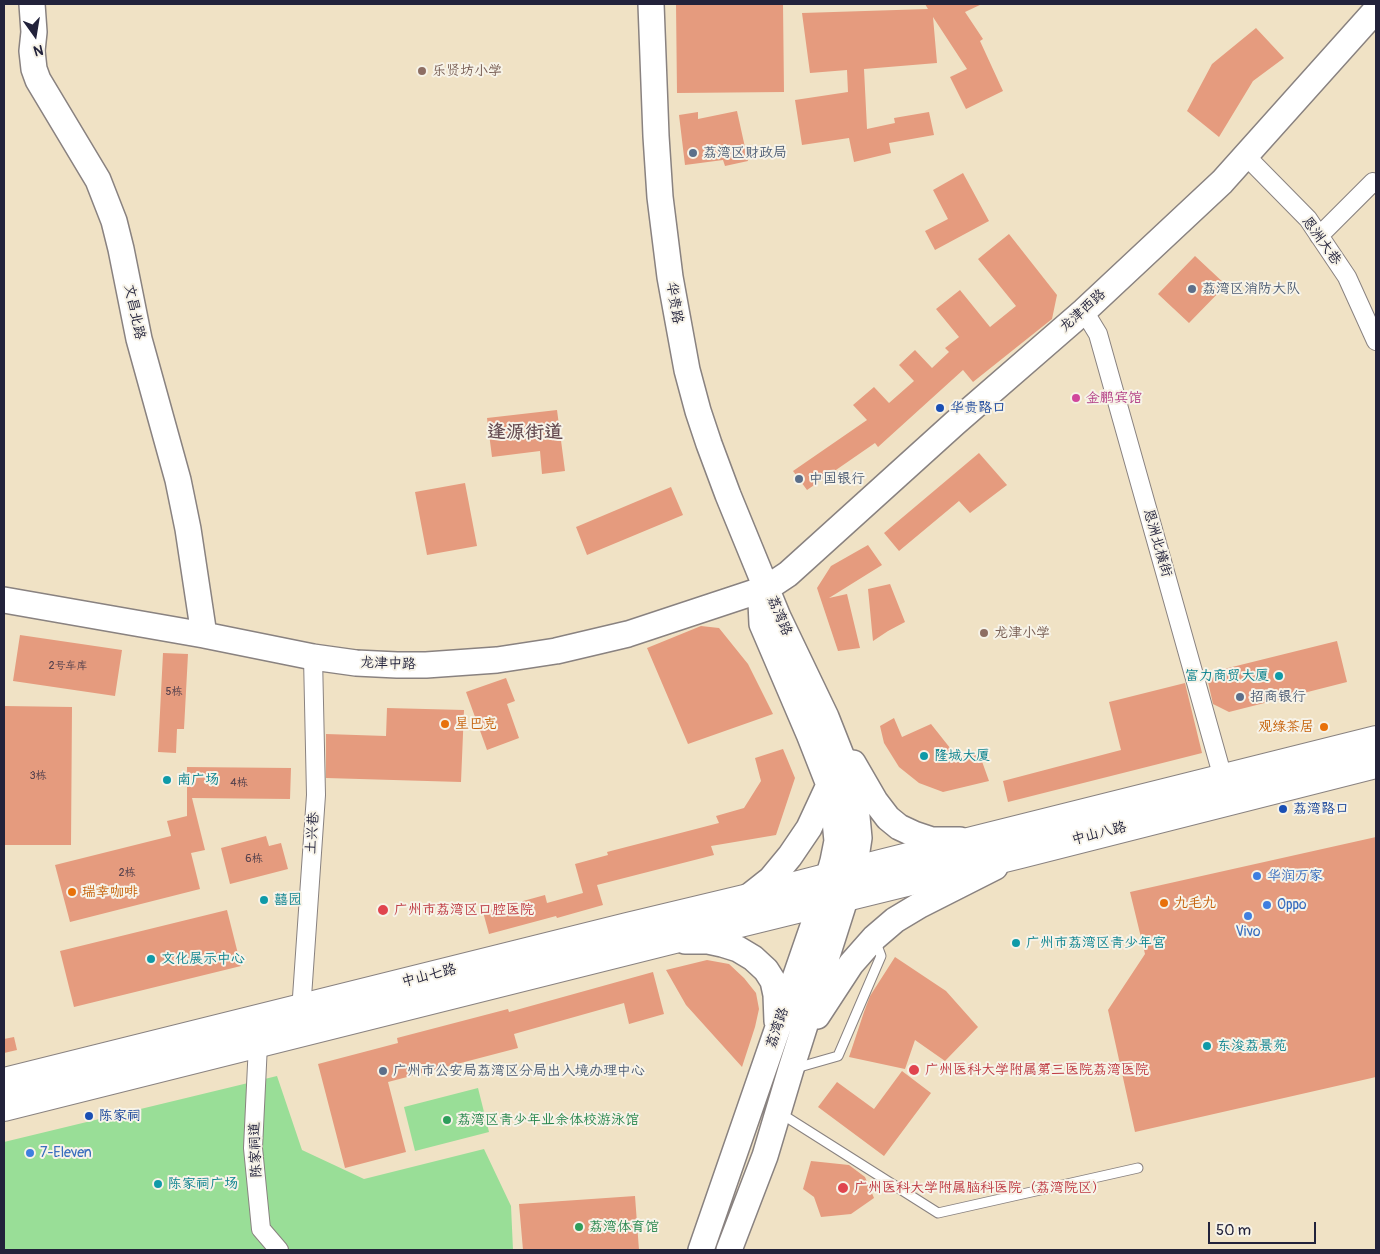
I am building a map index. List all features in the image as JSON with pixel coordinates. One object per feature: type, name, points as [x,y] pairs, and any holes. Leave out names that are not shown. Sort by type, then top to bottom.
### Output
[{"type":"main road","name":"文昌北路","points":[[32,4],[33,60],[38,80],[98,180],[114,221],[141,347],[178,480],[188,528],[204,636]]},
{"type":"main road","name":"华贵路","points":[[651,4],[654,113],[660,190],[670,277],[686,370],[709,444],[767,588]]},
{"type":"main road","name":"龙津西路","points":[[767,588],[788,574],[955,423],[1084,311],[1222,182],[1376,10]]},
{"type":"main road","name":"龙津中路","points":[[4,600],[314,657],[356,663],[426,665],[503,659],[556,651],[628,634],[767,588]]},
{"type":"main road","name":"荔湾路","points":[[767,588],[785,632],[826,717],[850,782],[859,838],[854,871]]},
{"type":"main road","name":"荔湾路","points":[[730,1250],[765,1156],[790,1069],[832,893],[833,861],[837,841],[829,785],[762,624],[761,602],[767,588]]},
{"type":"main road","points":[[826,717],[875,801],[888,818],[899,827],[932,840],[949,841],[997,835]]},
{"type":"main road","name":"中山八路","points":[[854,871],[1376,740]]},
{"type":"main road","name":"中山八路","points":[[832,893],[1021,854],[1376,764]]},
{"type":"main road","points":[[744,899],[771,879],[790,856],[809,828],[829,785]]},
{"type":"main road","points":[[790,1069],[815,1018],[851,964],[874,938],[895,920],[920,905],[1021,854]]},
{"type":"main road","name":"中山七路","points":[[4,1107],[667,941],[832,893],[854,871]]},
{"type":"main road","name":"荔湾路","points":[[701,1250],[776,1034],[832,893]]},
{"type":"main road","name":"中山七路","points":[[4,1082],[744,899],[832,893]]},
{"type":"main road","points":[[667,941],[708,941],[738,949],[753,958],[766,970],[772,981],[776,995],[776,1034]]},
{"type":"street","name":"恩洲大巷","points":[[1245,155],[1308,219],[1347,277],[1376,341]]},
{"type":"street","points":[[1319,236],[1373,182],[1376,184]]},
{"type":"street","name":"恩洲北横街","points":[[1084,311],[1098,334],[1224,778]]},
{"type":"street","name":"土兴巷","points":[[302,1008],[316,795],[314,657]]},
{"type":"street","name":"陈家祠道","points":[[258,1044],[253,1148],[261,1229],[279,1250]]},
{"type":"lane","points":[[790,1069],[838,1056],[881,956],[874,938]]},
{"type":"lane","points":[[778,1112],[938,1212],[1138,1168]]},
{"type":"green space","points":[[277,1076],[302,1150],[364,1179],[484,1149],[511,1206],[513,1250],[4,1250],[4,1142]]},
{"type":"green space","name":"荔湾区青少年业余体校游泳馆","points":[[478,1088],[489,1132],[415,1151],[404,1107]]},
{"type":"building","points":[[676,4],[783,4],[784,92],[677,93]]},
{"type":"building","points":[[925,4],[982,4],[965,12],[983,39],[980,41],[1003,91],[966,109],[950,77],[967,69],[933,17],[937,63],[864,69],[867,129],[895,123],[894,118],[929,112],[934,135],[889,143],[891,153],[854,162],[849,138],[802,145],[795,100],[848,92],[847,70],[810,73],[802,13],[928,9]]},
{"type":"building","points":[[1256,28],[1284,58],[1253,81],[1219,137],[1187,111],[1212,64]]},
{"type":"building","points":[[737,111],[748,161],[725,166],[723,160],[685,165],[679,115],[698,112],[698,119]]},
{"type":"building","points":[[963,173],[989,221],[935,250],[925,231],[948,219],[933,190]]},
{"type":"building","points":[[1009,234],[1057,295],[1052,319],[973,382],[963,370],[878,447],[875,443],[807,490],[793,471],[867,420],[853,405],[874,387],[889,403],[914,381],[899,365],[915,350],[932,368],[949,352],[945,348],[959,337],[936,309],[960,290],[990,327],[1016,306],[978,259]]},
{"type":"building","name":"荔湾区消防大队","points":[[1195,256],[1226,285],[1189,323],[1158,294]]},
{"type":"building","points":[[557,410],[565,471],[542,474],[540,451],[492,457],[487,418]]},
{"type":"building","points":[[979,453],[1007,485],[970,513],[959,501],[899,551],[884,533]]},
{"type":"building","points":[[465,483],[477,546],[427,555],[415,492]]},
{"type":"building","points":[[671,487],[683,515],[587,555],[576,527]]},
{"type":"building","points":[[868,545],[882,565],[829,598],[847,594],[860,648],[838,651],[817,588],[831,566]]},
{"type":"building","points":[[890,584],[905,622],[873,641],[868,589]]},
{"type":"building","points":[[701,626],[719,628],[748,664],[773,714],[688,744],[647,648]]},
{"type":"building","points":[[20,635],[122,650],[115,696],[13,681]]},
{"type":"building","name":"富力商贸大厦","points":[[1337,641],[1347,682],[1229,712],[1213,704],[1208,682],[1220,670]]},
{"type":"building","points":[[163,653],[188,654],[184,729],[177,729],[176,753],[158,752]]},
{"type":"building","points":[[506,678],[515,701],[507,704],[519,738],[487,750],[466,692]]},
{"type":"building","points":[[1185,683],[1202,753],[1008,802],[1003,781],[1121,750],[1109,702]]},
{"type":"building","points":[[4,706],[72,707],[71,845],[4,845]]},
{"type":"building","points":[[387,708],[464,710],[461,782],[326,778],[326,734],[386,736]]},
{"type":"building","name":"隆城大厦","points":[[894,718],[902,737],[931,724],[958,758],[979,753],[989,781],[943,792],[919,783],[899,767],[884,743],[880,726]]},
{"type":"building","points":[[783,749],[795,778],[776,835],[711,846],[714,855],[597,885],[603,905],[489,934],[483,912],[545,895],[547,903],[583,893],[575,864],[608,855],[607,852],[719,823],[716,816],[744,808],[761,781],[755,758]]},
{"type":"building","points":[[187,767],[291,768],[290,799],[192,798],[205,850],[191,853],[200,889],[70,922],[55,865],[171,836],[167,821],[187,816]]},
{"type":"building","points":[[266,836],[269,846],[281,843],[288,869],[230,884],[221,848]]},
{"type":"building","points":[[1376,837],[1376,1077],[1135,1132],[1108,1010],[1145,954],[1130,892]]},
{"type":"building","name":"文化展示中心","points":[[227,910],[241,966],[74,1007],[60,951]]},
{"type":"building","points":[[895,957],[946,991],[978,1027],[945,1061],[915,1040],[905,1069],[849,1057],[870,996]]},
{"type":"building","points":[[707,960],[729,964],[756,993],[759,1009],[742,1067],[686,1005],[666,970]]},
{"type":"building","points":[[653,972],[664,1014],[629,1024],[624,1003],[514,1034],[518,1048],[388,1082],[406,1152],[345,1168],[318,1064],[398,1043],[397,1038],[508,1009],[509,1012]]},
{"type":"building","points":[[14,1037],[17,1050],[4,1053],[4,1039]]},
{"type":"building","points":[[902,1071],[931,1093],[884,1156],[818,1107],[837,1082],[874,1109]]},
{"type":"building","points":[[811,1161],[849,1165],[865,1177],[874,1198],[851,1214],[821,1217],[814,1197],[803,1189]]},
{"type":"building","name":"荔湾体育馆","points":[[635,1196],[639,1250],[523,1250],[519,1204]]},
{"type":"place","name":"乐贤坊小学","points":[[422,71]]},
{"type":"place","name":"荔湾区财政局","points":[[693,153]]},
{"type":"place","name":"荔湾区消防大队","points":[[1192,289]]},
{"type":"place","name":"金鹏宾馆","points":[[1076,398]]},
{"type":"place","name":"华贵路口","points":[[940,408]]},
{"type":"place","name":"中国银行","points":[[799,479]]},
{"type":"place","name":"龙津小学","points":[[984,633]]},
{"type":"place","name":"富力商贸大厦","points":[[1279,676]]},
{"type":"place","name":"招商银行","points":[[1240,697]]},
{"type":"place","name":"星巴克","points":[[445,724]]},
{"type":"place","name":"观绿茶居","points":[[1324,727]]},
{"type":"place","name":"隆城大厦","points":[[924,756]]},
{"type":"place","name":"南广场","points":[[167,780]]},
{"type":"place","name":"荔湾路口","points":[[1283,809]]},
{"type":"place","name":"华润万家","points":[[1257,876]]},
{"type":"place","name":"瑞幸咖啡","points":[[72,892]]},
{"type":"place","name":"囍园","points":[[264,900]]},
{"type":"place","name":"九毛九","points":[[1164,903]]},
{"type":"place","name":"Oppo","points":[[1267,905]]},
{"type":"place","name":"广州市荔湾区口腔医院","points":[[383,910]]},
{"type":"place","name":"Vivo","points":[[1248,916]]},
{"type":"place","name":"广州市荔湾区青少年宫","points":[[1016,943]]},
{"type":"place","name":"文化展示中心","points":[[151,959]]},
{"type":"place","name":"东浚荔景苑","points":[[1207,1046]]},
{"type":"place","name":"广州医科大学附属第三医院荔湾医院","points":[[914,1070]]},
{"type":"place","name":"广州市公安局荔湾区分局出入境办理中心","points":[[383,1071]]},
{"type":"place","name":"陈家祠","points":[[89,1116]]},
{"type":"place","name":"荔湾区青少年业余体校游泳馆","points":[[447,1120]]},
{"type":"place","name":"7-Eleven","points":[[30,1153]]},
{"type":"place","name":"陈家祠广场","points":[[158,1184]]},
{"type":"place","name":"广州医科大学附属脑科医院（荔湾院区）","points":[[843,1188]]},
{"type":"place","name":"荔湾体育馆","points":[[579,1227]]},
{"type":"district","name":"逢源街道","points":[[525,433]]}]
